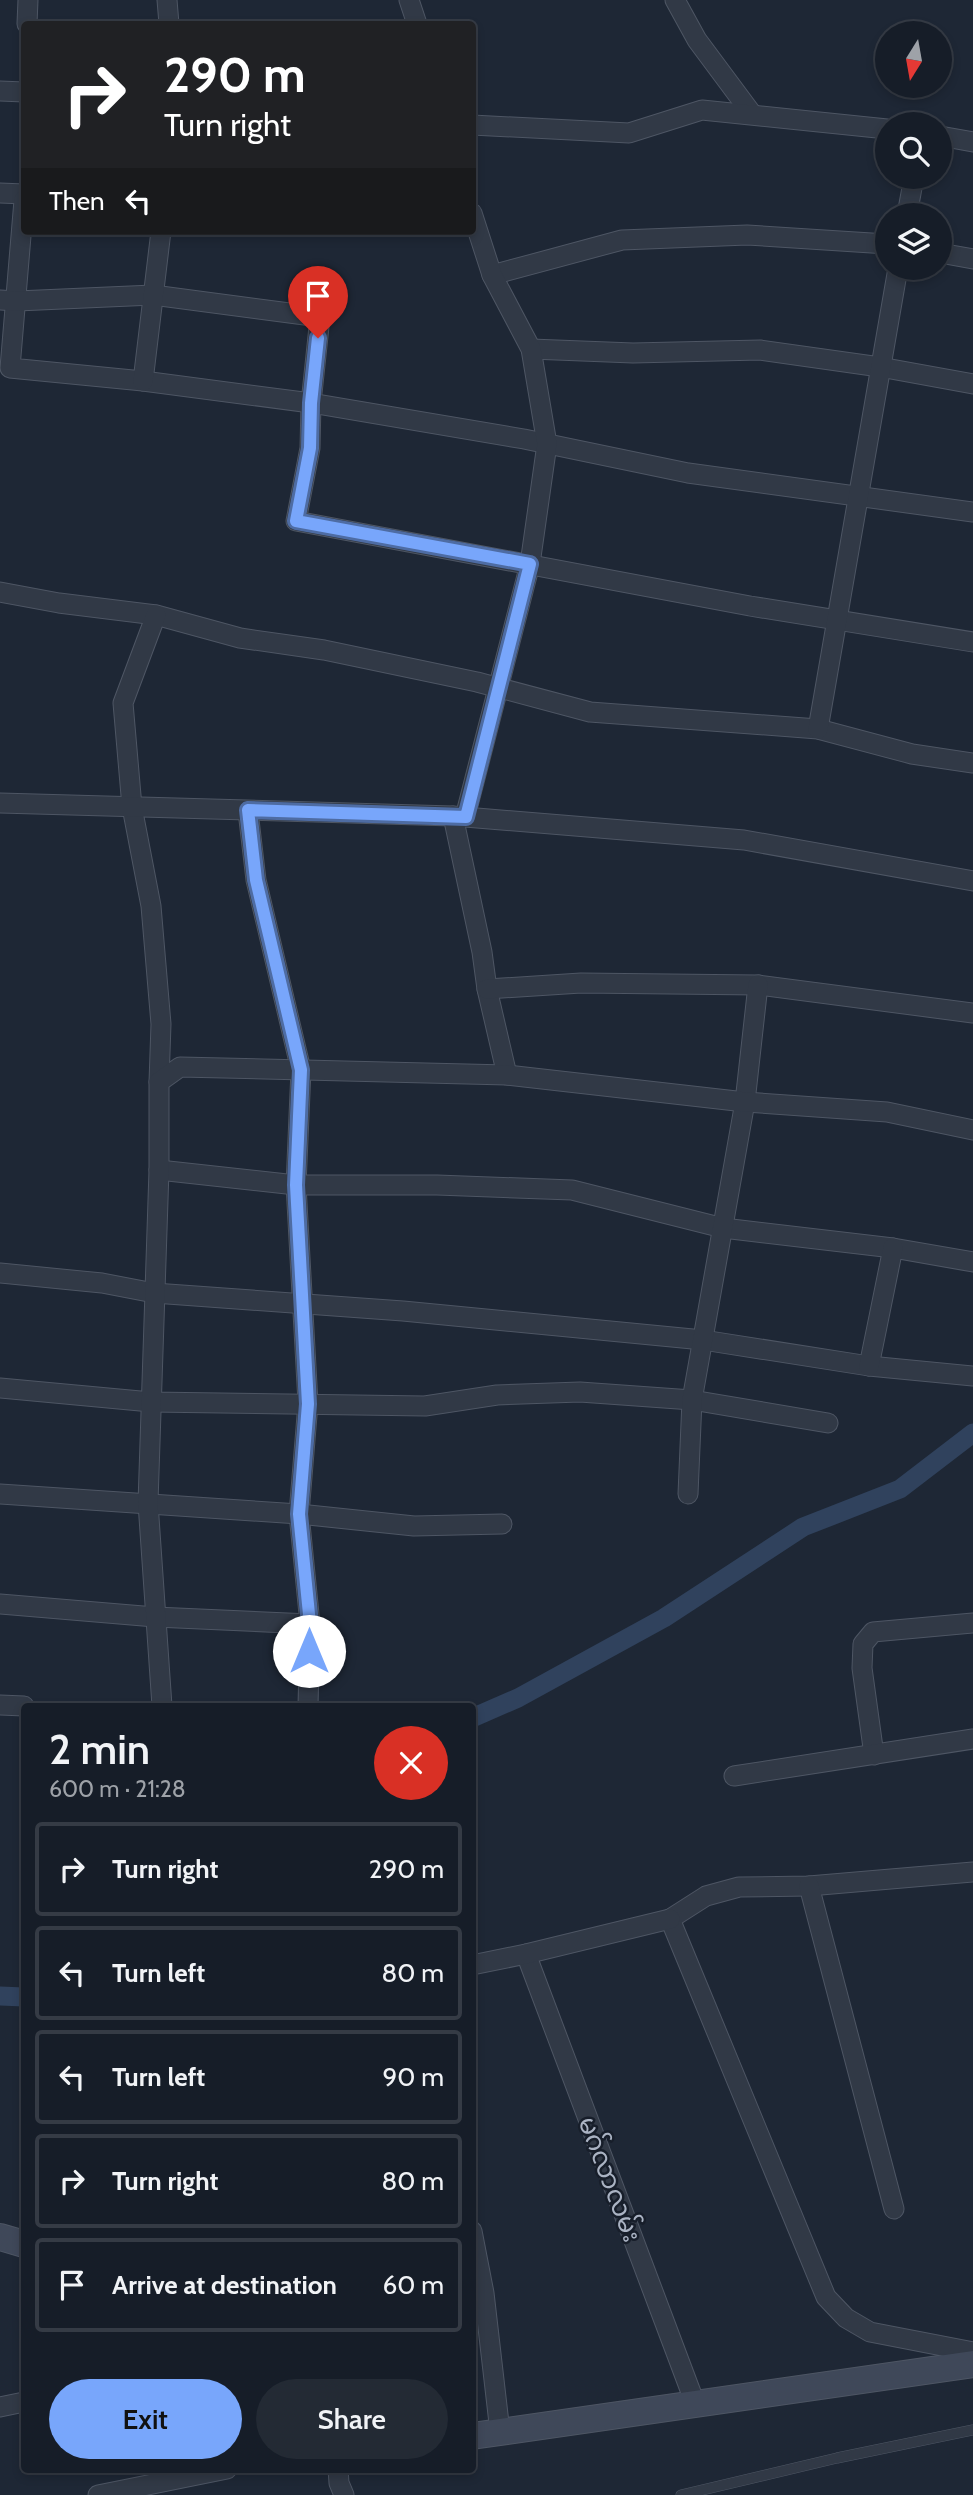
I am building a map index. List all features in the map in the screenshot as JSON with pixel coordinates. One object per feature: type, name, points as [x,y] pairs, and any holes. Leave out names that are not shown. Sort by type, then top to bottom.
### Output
[{"type":"street","points":[[27,0],[27,21]]},
{"type":"street","points":[[167,0],[169,21]]},
{"type":"street","points":[[409,0],[415,21]]},
{"type":"street","points":[[675,0],[697,40],[752,114]]},
{"type":"street","points":[[0,91],[21,92]]},
{"type":"street","points":[[476,125],[629,133],[702,110],[875,128]]},
{"type":"street","points":[[952,138],[973,142]]},
{"type":"street","points":[[0,193],[21,194]]},
{"type":"street","points":[[21,219],[8,301],[10,368],[143,381],[311,403],[547,443],[688,473],[973,512]]},
{"type":"street","points":[[476,225],[492,275],[531,349],[547,443],[530,564],[498,687],[459,816],[486,989],[507,1075]]},
{"type":"street","points":[[143,381],[160,235]]},
{"type":"street","points":[[492,275],[622,240],[747,235],[875,243]]},
{"type":"street","points":[[952,255],[973,259]]},
{"type":"street","points":[[818,729],[896,280]]},
{"type":"street","points":[[8,301],[153,295],[320,317],[311,403],[310,448],[296,521],[750,606],[973,642]]},
{"type":"street","points":[[531,349],[634,353],[760,350],[880,367],[973,384]]},
{"type":"street","points":[[0,592],[59,603],[156,615],[240,638],[324,650],[498,687],[590,712],[818,729],[912,754],[973,763]]},
{"type":"street","points":[[156,615],[123,703],[125,751],[132,807],[151,906],[161,1024],[148,1503],[162,1703]]},
{"type":"street","points":[[0,803],[459,816],[744,840],[973,881]]},
{"type":"street","points":[[248,810],[256,880],[301,1070],[296,1185],[308,1404],[299,1514],[310,1624],[308,1703]]},
{"type":"street","points":[[486,989],[581,983],[758,985],[973,1013]]},
{"type":"street","points":[[688,1494],[692,1400],[745,1102],[758,985]]},
{"type":"street","points":[[159,1082],[180,1067],[507,1075],[745,1102],[887,1112],[973,1130]]},
{"type":"street","points":[[159,1170],[296,1185],[437,1185],[572,1190],[723,1228],[893,1248],[973,1262]]},
{"type":"street","points":[[869,1366],[893,1248]]},
{"type":"street","points":[[0,1273],[102,1283],[154,1293],[302,1303],[703,1340],[869,1366],[973,1376]]},
{"type":"street","points":[[0,1388],[151,1402],[425,1406],[498,1395],[580,1392],[692,1400],[828,1423]]},
{"type":"street","points":[[0,1494],[299,1514],[414,1525],[502,1524]]},
{"type":"street","points":[[0,1604],[155,1617],[310,1624]]},
{"type":"street","points":[[874,1755],[862,1668],[863,1644],[873,1632],[973,1623]]},
{"type":"street","points":[[0,1705],[21,1706]]},
{"type":"street","points":[[734,1776],[973,1739]]},
{"type":"street","points":[[476,1964],[670,1919],[706,1896],[739,1887],[809,1886],[973,1872]]},
{"type":"street","points":[[809,1886],[894,2209]]},
{"type":"street","points":[[670,1919],[826,2297],[846,2318],[870,2332],[973,2352]]},
{"type":"street","name":"မဂ်လာလမ်း","points":[[526,1954],[695,2403]]},
{"type":"street","points":[[476,2252],[484,2293],[500,2432]]},
{"type":"street","points":[[476,2436],[973,2364]]},
{"type":"street","points":[[0,2407],[21,2403]]},
{"type":"street","points":[[98,2495],[207,2473]]},
{"type":"street","points":[[338,2473],[344,2495]]},
{"type":"lane","points":[[681,2495],[837,2458],[973,2430]]},
{"type":"waterway","points":[[476,1716],[518,1698],[664,1618],[803,1527],[900,1489],[973,1433]]},
{"type":"waterway","points":[[0,1996],[21,1997]]},
{"type":"route","points":[[309,1651],[310,1624],[299,1514],[308,1404],[296,1185],[301,1070],[256,880],[248,810],[466,817],[530,564],[296,521],[310,448],[311,403],[318,338]]}]
